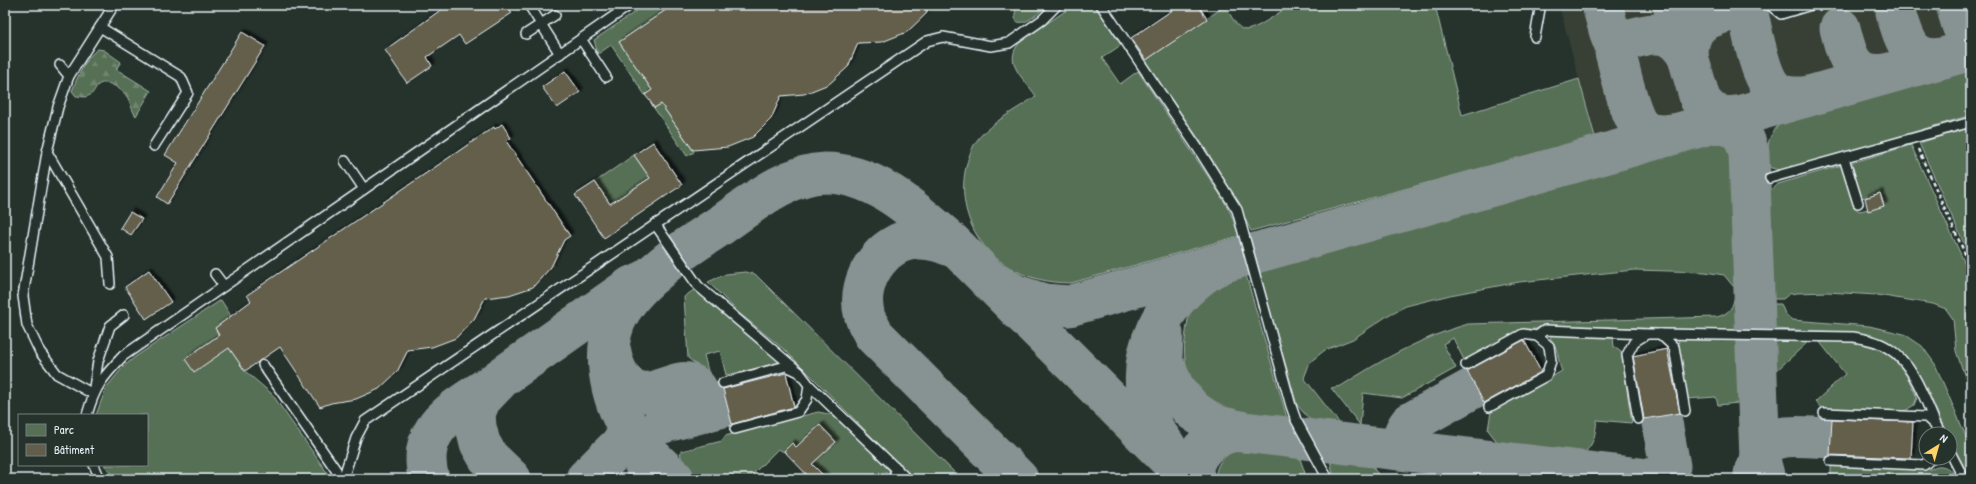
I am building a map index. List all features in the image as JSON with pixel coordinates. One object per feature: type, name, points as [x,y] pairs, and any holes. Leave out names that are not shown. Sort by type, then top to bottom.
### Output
[{"type":"lane","points":[[93,394],[57,374],[40,352],[27,325],[23,296],[47,152],[58,107],[69,76],[114,5]]},
{"type":"lane","points":[[529,5],[560,54]]},
{"type":"lane","points":[[93,394],[104,375],[124,356],[630,5]]},
{"type":"lane","points":[[344,479],[356,438],[365,421],[927,41],[943,37],[991,46],[1009,43],[1042,20],[1057,5]]},
{"type":"lane","points":[[1101,5],[1199,150],[1237,210],[1291,406],[1296,420],[1328,479]]},
{"type":"lane","points":[[1536,37],[1539,5]]},
{"type":"lane","points":[[1770,5],[1781,14],[1811,5]]},
{"type":"lane","points":[[526,34],[555,16]]},
{"type":"lane","points":[[100,26],[181,77],[188,93],[154,146]]},
{"type":"lane","points":[[581,39],[606,77]]},
{"type":"lane","points":[[60,65],[69,76]]},
{"type":"lane","points":[[1770,178],[1971,122]]},
{"type":"lane","points":[[47,152],[108,257],[110,284]]},
{"type":"lane","points":[[1844,158],[1858,203]]},
{"type":"lane","points":[[345,161],[364,189]]},
{"type":"lane","points":[[655,224],[698,286],[799,372],[809,385],[907,479]]},
{"type":"lane","points":[[215,274],[224,286]]},
{"type":"lane","points":[[88,414],[98,361],[110,326],[124,315]]},
{"type":"lane","points":[[1537,336],[1545,330],[1647,334],[1852,337],[1870,340],[1888,348],[1902,360],[1913,375],[1937,426]]},
{"type":"lane","points":[[1466,365],[1523,334],[1537,336],[1549,346],[1551,361],[1546,376],[1488,407]]},
{"type":"lane","points":[[1638,419],[1627,355],[1634,342],[1647,334]]},
{"type":"lane","points":[[1660,334],[1674,347],[1685,411]]},
{"type":"lane","points":[[264,365],[336,470],[338,479]]},
{"type":"lane","points":[[723,383],[786,366],[799,372]]},
{"type":"lane","points":[[735,429],[798,412],[807,399],[809,385]]},
{"type":"lane","points":[[1824,413],[1926,417],[1935,426]]},
{"type":"lane","points":[[1831,461],[1918,465]]},
{"type":"lane","points":[[94,466],[100,479]]},
{"type":"lane","points":[[1957,466],[1964,479]]},
{"type":"lane","points":[[893,479],[897,468]]},
{"type":"path","points":[[1913,139],[1971,267]]},
{"type":"shaded area","points":[[1559,5],[1971,5],[1971,30],[1595,137]]},
{"type":"green space","points":[[645,5],[673,5],[619,42],[652,90],[645,95],[611,45],[598,54],[594,40]]},
{"type":"green space","points":[[1017,5],[1046,5],[1030,19],[1024,22],[1019,22],[1016,20],[1015,14]]},
{"type":"green space","points":[[1074,5],[1095,5],[1121,45],[1102,58],[1120,84],[1138,71],[1223,199],[1231,214],[1239,236],[1071,283],[1046,281],[1022,274],[1007,266],[993,255],[981,242],[973,228],[967,212],[964,195],[964,178],[967,161],[974,145],[986,131],[1002,118],[1036,96],[1021,77],[1014,64],[1013,57],[1020,42]]},
{"type":"green space","points":[[1283,5],[1435,5],[1462,115],[1579,79],[1595,137],[1251,231],[1232,192],[1205,148],[1145,61],[1225,6],[1237,25],[1246,30],[1264,23],[1285,9]]},
{"type":"green space","points":[[98,49],[104,50],[121,62],[116,69],[151,91],[136,116],[126,95],[111,84],[101,83],[92,94],[85,97],[76,96],[72,91],[86,62]]},
{"type":"green space","points":[[1971,69],[1971,115],[1783,171],[1768,167],[1768,147],[1770,137],[1783,121]]},
{"type":"green space","points":[[661,104],[694,152],[687,156],[654,108]]},
{"type":"green space","points":[[1971,127],[1971,259],[1919,143]]},
{"type":"green space","points":[[1714,142],[1727,146],[1733,154],[1737,285],[1733,286],[1724,275],[1705,272],[1634,270],[1519,282],[1450,295],[1406,306],[1390,314],[1353,339],[1325,350],[1310,362],[1304,378],[1341,425],[1311,421],[1297,405],[1259,271]]},
{"type":"green space","points":[[1911,145],[1971,277],[1971,394],[1956,351],[1953,319],[1946,309],[1933,304],[1877,295],[1827,292],[1789,294],[1783,299],[1772,299],[1769,191],[1778,184],[1842,165],[1854,207],[1859,211],[1884,206],[1880,194],[1861,198],[1851,163]]},
{"type":"green space","points":[[634,155],[650,178],[610,204],[595,182]]},
{"type":"green space","points":[[745,272],[755,274],[961,479],[914,479],[786,351],[739,313],[708,282],[726,274]]},
{"type":"green space","points":[[1246,275],[1287,418],[1238,411],[1223,406],[1209,399],[1197,390],[1189,376],[1184,347],[1189,313],[1207,294],[1230,281]]},
{"type":"green space","points":[[695,289],[782,363],[726,375],[720,351],[704,355],[709,375],[688,358],[684,297]]},
{"type":"green space","points":[[1738,293],[1739,331],[1545,325],[1535,329],[1520,330],[1464,360],[1453,338],[1443,344],[1456,368],[1402,398],[1363,393],[1360,425],[1331,388],[1341,386],[1371,367],[1418,342],[1468,324],[1717,317],[1728,312],[1732,306],[1735,294]]},
{"type":"green space","points":[[221,300],[231,316],[215,328],[245,371],[272,394],[326,471],[329,479],[117,479],[105,466],[148,466],[148,414],[96,414],[106,388],[123,367],[135,357]]},
{"type":"green space","points":[[1772,304],[1781,304],[1785,314],[1792,320],[1869,326],[1904,334],[1922,346],[1935,364],[1971,448],[1971,479],[1958,455],[1958,426],[1943,426],[1917,372],[1905,355],[1895,347],[1872,336],[1859,333],[1773,329]]},
{"type":"green space","points":[[1552,335],[1613,337],[1614,347],[1621,352],[1632,423],[1597,420],[1593,441],[1585,452],[1498,443],[1488,430],[1491,411],[1562,371],[1555,345],[1550,338]]},
{"type":"green space","points":[[1678,337],[1737,338],[1740,340],[1741,400],[1738,403],[1718,405],[1716,397],[1686,399]]},
{"type":"green space","points":[[1779,340],[1810,340],[1775,372],[1774,342]]},
{"type":"green space","points":[[1819,341],[1854,343],[1868,346],[1880,350],[1891,357],[1909,380],[1917,398],[1914,405],[1905,411],[1823,409],[1815,402],[1845,374]]},
{"type":"green space","points":[[818,412],[834,415],[890,471],[856,479],[827,479],[821,473],[815,479],[808,479],[804,474],[804,471],[836,442],[820,425],[788,454],[778,449],[748,479],[700,479],[682,459],[681,451],[722,441],[725,436]]},
{"type":"green space","points":[[1242,449],[1299,456],[1305,473],[1299,479],[1276,479],[1271,475],[1267,479],[1216,479],[1217,468],[1223,459],[1232,452]]},
{"type":"green space","points":[[1330,460],[1370,464],[1382,479],[1337,479],[1333,474]]},
{"type":"green space","points":[[1831,466],[1931,469],[1943,466],[1950,470],[1959,479],[1831,479]]},
{"type":"building","points":[[440,5],[507,5],[512,13],[465,44],[459,35],[427,57],[432,66],[407,83],[385,50],[442,9]]},
{"type":"building","points":[[673,5],[929,5],[926,14],[907,32],[882,42],[858,43],[848,67],[829,84],[804,94],[781,96],[771,119],[753,137],[728,147],[693,150],[661,104],[654,108],[645,95],[652,90],[619,42]]},
{"type":"building","points":[[1180,5],[1198,5],[1207,19],[1146,60],[1131,38]]},
{"type":"building","points":[[242,32],[265,46],[167,204],[157,197],[178,163],[165,155]]},
{"type":"building","points":[[565,71],[580,92],[557,108],[542,87]]},
{"type":"building","points":[[502,124],[511,138],[506,141],[570,236],[564,240],[551,267],[533,287],[509,295],[485,298],[474,319],[456,338],[432,347],[408,350],[397,372],[379,389],[356,399],[331,403],[320,407],[280,347],[245,371],[229,348],[194,372],[185,359],[219,335],[215,328],[251,301],[247,295],[494,127],[495,129]]},
{"type":"building","points":[[653,142],[682,185],[604,238],[575,195],[595,182],[610,204],[650,178],[634,155]]},
{"type":"building","points":[[1880,193],[1884,206],[1868,211],[1865,198]]},
{"type":"building","points":[[130,212],[142,219],[131,235],[120,228]]},
{"type":"building","points":[[149,270],[171,302],[146,319],[125,287]]},
{"type":"building","points":[[1524,340],[1541,372],[1484,403],[1467,371]]},
{"type":"building","points":[[1667,349],[1680,413],[1644,419],[1633,356]]},
{"type":"building","points":[[786,373],[794,407],[732,424],[723,389]]},
{"type":"building","points":[[1832,419],[1913,422],[1911,458],[1830,455]]},
{"type":"building","points":[[820,425],[836,442],[812,464],[827,479],[811,479],[784,451],[792,443],[796,447]]},
{"type":"taxiway","points":[[1602,5],[1611,37]]},
{"type":"taxiway","points":[[1673,5],[1700,99],[1703,104],[1715,114],[1735,116]]},
{"type":"taxiway","points":[[1956,5],[1962,25],[1971,36]]},
{"type":"taxiway","points":[[1688,57],[1691,35],[1701,22],[1717,15],[1738,9]]},
{"type":"taxiway","points":[[1896,12],[1905,39],[1910,47],[1922,57],[1931,59],[1942,58]]},
{"type":"taxiway","points":[[1748,14],[1758,56],[1766,78],[1771,86],[1783,95],[1790,97],[1804,97]]},
{"type":"taxiway","points":[[1840,28],[1845,48],[1852,63],[1858,69],[1865,72],[1885,74]]},
{"type":"taxiway","points":[[1621,42],[1650,34],[1659,34],[1674,40],[1688,57]]},
{"type":"taxiway","points":[[988,279],[1016,295],[1044,304],[1069,306],[1971,50]]},
{"type":"taxiway","points":[[1615,52],[1632,112],[1640,126],[1650,133],[1663,135],[1672,134]]},
{"type":"taxiway","points":[[1711,123],[1727,124],[1737,129],[1741,133],[1749,153],[1760,460],[1765,479]]},
{"type":"taxiway","points":[[674,479],[653,459],[632,434],[617,404],[609,371],[609,354],[610,338],[618,315],[633,294],[645,282],[664,264],[688,247],[783,184],[811,175],[825,173],[844,175],[878,187],[894,196],[924,219],[952,243],[1189,479]]},
{"type":"taxiway","points":[[958,249],[938,241],[927,239],[904,241],[892,247],[882,255],[868,276],[864,288],[863,301],[865,316],[874,335],[1018,479]]},
{"type":"taxiway","points":[[1166,447],[1154,429],[1149,408],[1146,387],[1146,366],[1150,347],[1166,312],[1193,282],[1210,269]]},
{"type":"taxiway","points":[[511,479],[488,457],[480,443],[476,427],[475,413],[481,399],[501,378],[632,286]]},
{"type":"taxiway","points":[[1163,334],[1162,360],[1174,388],[1192,410],[1214,425],[1244,432]]},
{"type":"taxiway","points":[[611,352],[618,374],[628,386],[634,390],[650,392],[680,383],[690,384],[697,388],[701,406],[696,412],[663,423],[727,406]]},
{"type":"taxiway","points":[[429,479],[426,461],[428,446],[433,432],[442,421],[454,411],[494,383]]},
{"type":"taxiway","points":[[1419,452],[1406,444],[1404,440],[1404,433],[1410,423],[1475,387]]},
{"type":"taxiway","points":[[1655,479],[1662,476],[1670,466],[1661,417]]},
{"type":"taxiway","points":[[1195,479],[1193,471],[1194,464],[1202,450],[1214,439],[1230,432],[1244,432],[1649,479]]},
{"type":"taxiway","points":[[1754,474],[1764,447],[1769,442],[1776,439],[1795,436],[1831,438]]},
{"type":"taxiway","points":[[586,479],[619,446],[625,444],[630,443],[640,446],[645,454],[645,466]]}]
